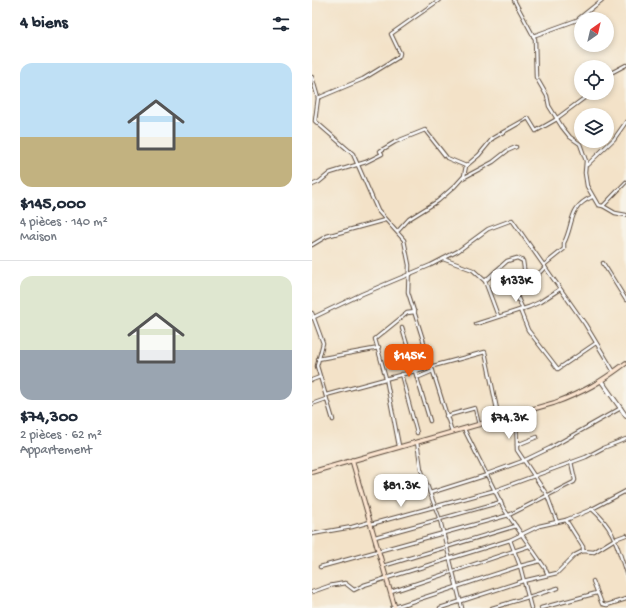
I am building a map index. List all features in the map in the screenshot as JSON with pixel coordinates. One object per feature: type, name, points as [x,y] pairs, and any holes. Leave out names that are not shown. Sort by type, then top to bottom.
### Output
[{"type":"main road","points":[[312,472],[399,446],[452,433],[573,396],[602,382],[626,363]]},
{"type":"main road","points":[[352,460],[391,592],[394,608]]},
{"type":"street","points":[[318,98],[363,79],[399,57],[400,53],[391,34],[439,0]]},
{"type":"street","points":[[514,0],[536,44],[534,64],[536,76],[557,119],[570,137],[580,144],[587,166]]},
{"type":"street","points":[[533,36],[577,20],[602,0]]},
{"type":"street","points":[[614,71],[626,65]]},
{"type":"street","points":[[312,78],[318,98],[313,117],[315,121],[320,127],[352,152],[373,202],[385,220],[398,231],[406,246],[410,275],[408,292],[452,433]]},
{"type":"street","points":[[462,178],[466,166],[493,138],[528,118],[536,131],[557,119],[582,100]]},
{"type":"street","points":[[626,122],[614,139],[587,166],[585,173],[587,186],[592,198],[598,205],[626,215]]},
{"type":"street","points":[[312,185],[319,182],[330,173],[358,165],[382,154],[380,151],[395,142],[425,130],[447,158],[466,166]]},
{"type":"street","points":[[398,231],[409,219],[441,199],[462,178],[494,162],[516,147]]},
{"type":"street","points":[[603,206],[626,182]]},
{"type":"street","points":[[485,281],[507,261],[517,258],[523,261],[525,275],[531,282],[544,266],[564,249],[564,243],[577,206],[583,201],[592,198]]},
{"type":"street","points":[[312,245],[327,236],[385,220]]},
{"type":"street","points":[[313,318],[362,294],[410,275],[458,251],[488,229],[512,220],[560,289],[614,372]]},
{"type":"street","points":[[442,259],[473,270],[485,281],[498,316]]},
{"type":"street","points":[[603,263],[626,300]]},
{"type":"street","points":[[514,289],[528,330],[558,368],[596,343]]},
{"type":"street","points":[[476,324],[498,316],[522,310],[540,302],[560,289]]},
{"type":"street","points":[[399,446],[386,378],[379,348],[375,339],[407,313],[414,312]]},
{"type":"street","points":[[312,313],[322,343],[317,366],[333,420]]},
{"type":"street","points":[[402,328],[430,421]]},
{"type":"street","points":[[318,360],[379,348]]},
{"type":"street","points":[[326,395],[485,352],[499,419]]},
{"type":"street","points":[[419,377],[432,371]]},
{"type":"street","points":[[401,374],[417,433]]},
{"type":"street","points":[[312,380],[320,377]]},
{"type":"street","points":[[602,382],[626,416]]},
{"type":"street","points":[[312,404],[326,399]]},
{"type":"street","points":[[446,416],[475,408],[479,425]]},
{"type":"street","points":[[430,493],[523,461],[558,444],[621,408]]},
{"type":"street","points":[[516,413],[517,450],[547,495],[557,522]]},
{"type":"street","points":[[464,429],[501,502],[548,575]]},
{"type":"street","points":[[517,444],[537,437]]},
{"type":"street","points":[[312,534],[371,523],[496,490],[586,457],[602,448],[626,439]]},
{"type":"street","points":[[417,442],[421,469],[440,520],[462,608]]},
{"type":"street","points":[[320,567],[509,515],[574,482],[575,480],[571,462]]},
{"type":"street","points":[[312,592],[329,586],[345,583],[354,590],[364,585],[510,540],[540,526],[566,520],[592,509],[626,491]]},
{"type":"street","points":[[375,537],[501,502]]},
{"type":"street","points":[[592,509],[601,517],[613,533],[626,573]]},
{"type":"street","points":[[566,520],[583,547],[583,551]]},
{"type":"street","points":[[383,566],[516,526]]},
{"type":"street","points":[[440,608],[561,570],[572,558],[583,551],[594,552],[615,539],[626,535]]},
{"type":"street","points":[[510,540],[520,566],[531,608]]},
{"type":"street","points":[[391,592],[530,546]]},
{"type":"street","points":[[394,608],[457,586],[540,561]]},
{"type":"street","points":[[593,581],[600,601],[607,605],[626,599]]},
{"type":"street","points":[[492,608],[527,596],[558,588]]},
{"type":"street","points":[[541,608],[597,593]]}]
